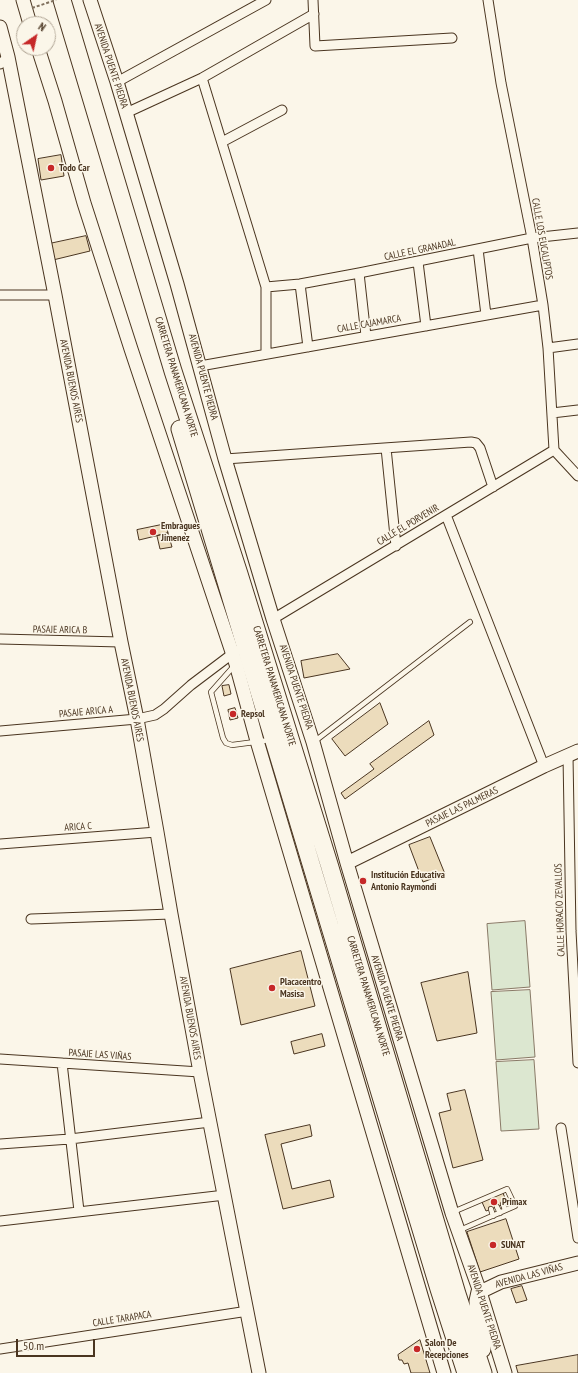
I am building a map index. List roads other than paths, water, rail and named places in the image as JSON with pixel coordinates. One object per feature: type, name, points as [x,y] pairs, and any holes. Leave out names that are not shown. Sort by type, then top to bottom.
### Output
[{"type":"highway","name":"CARRETERA PANAMERICANA NORTE","points":[[50,0],[241,655],[274,740],[466,1373]]},
{"type":"highway","name":"CARRETERA PANAMERICANA NORTE","points":[[62,0],[173,371],[325,849],[457,1294],[484,1373]]},
{"type":"highway","points":[[480,1292],[478,1300],[484,1373]]},
{"type":"main road","name":"AVENIDA PUENTE PIEDRA","points":[[90,0],[117,82],[177,284],[225,459],[273,618],[313,742],[347,863],[452,1213],[480,1292],[505,1373]]},
{"type":"main road","points":[[27,4],[29,16]]},
{"type":"main road","name":"AVENIDA BUENOS AIRES","points":[[0,27],[4,60],[55,294],[120,642],[137,719],[158,832],[170,914],[259,1373]]},
{"type":"main road","points":[[41,56],[84,203],[131,349],[241,655],[257,741],[444,1373]]},
{"type":"main road","name":"PASAJE LAS PALMERAS","points":[[347,863],[544,766],[573,754]]},
{"type":"main road","name":"AVENIDA LAS VIÑAS","points":[[480,1292],[501,1282],[578,1263]]},
{"type":"street","points":[[117,82],[266,0]]},
{"type":"street","points":[[313,0],[315,46],[452,38]]},
{"type":"street","name":"CALLE LOS EUCALIPTOS","points":[[488,0],[501,83],[532,238],[543,305],[548,348],[554,450]]},
{"type":"street","points":[[126,113],[202,78],[314,14]]},
{"type":"street","points":[[202,78],[266,287],[266,354]]},
{"type":"street","points":[[222,142],[282,110]]},
{"type":"street","name":"CALLE EL GRANADAL","points":[[266,287],[300,284],[418,262],[532,238],[578,232]]},
{"type":"street","points":[[478,249],[486,315]]},
{"type":"street","points":[[418,262],[426,326]]},
{"type":"street","points":[[359,273],[366,336]]},
{"type":"street","points":[[300,284],[308,347]]},
{"type":"street","points":[[0,295],[55,294]]},
{"type":"street","name":"CALLE CAJAMARCA","points":[[200,366],[543,305]]},
{"type":"street","points":[[548,348],[578,344]]},
{"type":"street","points":[[552,413],[578,410]]},
{"type":"street","points":[[225,459],[471,442],[476,443],[480,448],[493,487]]},
{"type":"street","points":[[386,448],[396,546]]},
{"type":"street","points":[[554,450],[578,476]]},
{"type":"street","name":"CALLE EL PORVENIR","points":[[273,618],[396,546],[554,450]]},
{"type":"street","points":[[446,515],[544,766]]},
{"type":"street","name":"PASAJE ARICA B","points":[[0,639],[120,642]]},
{"type":"street","name":"PASAJE ARICA A","points":[[0,731],[137,719],[155,715],[164,709],[190,685],[241,655]]},
{"type":"street","name":"CALLE HORACIO ZEVALLOS","points":[[573,754],[574,827],[571,931],[578,1063]]},
{"type":"street","name":"ARICA C","points":[[0,844],[158,832]]},
{"type":"street","points":[[31,919],[170,914]]},
{"type":"street","name":"PASAJE LAS VIÑAS","points":[[0,1059],[200,1072]]},
{"type":"street","points":[[62,1063],[78,1211]]},
{"type":"street","points":[[0,1144],[70,1139],[210,1122]]},
{"type":"street","points":[[561,1128],[578,1238]]},
{"type":"street","points":[[0,1221],[225,1194]]},
{"type":"street","name":"CALLE TARAPACA","points":[[0,1349],[248,1311]]},
{"type":"lane","points":[[313,742],[470,622]]},
{"type":"lane","points":[[241,655],[210,692],[223,738],[226,743],[232,744],[274,740]]},
{"type":"lane","points":[[452,1213],[507,1189],[515,1206],[458,1231]]},
{"type":"lane","points":[[503,1204],[505,1210]]},
{"type":"lane","points":[[497,1207],[500,1213]]},
{"type":"lane","points":[[490,1209],[493,1216]]},
{"type":"place","name":"Todo Car","points":[[51,168]]},
{"type":"place","name":"Embragues Jimenez","points":[[153,532]]},
{"type":"place","name":"Repsol","points":[[233,714]]},
{"type":"place","name":"Institución Educativa Antonio Raymondi","points":[[363,881]]},
{"type":"place","name":"Placacentro Masisa","points":[[272,988]]},
{"type":"place","name":"Primax","points":[[494,1202]]},
{"type":"place","name":"SUNAT","points":[[493,1245]]},
{"type":"place","name":"Salon De Recepciones","points":[[417,1349]]}]
